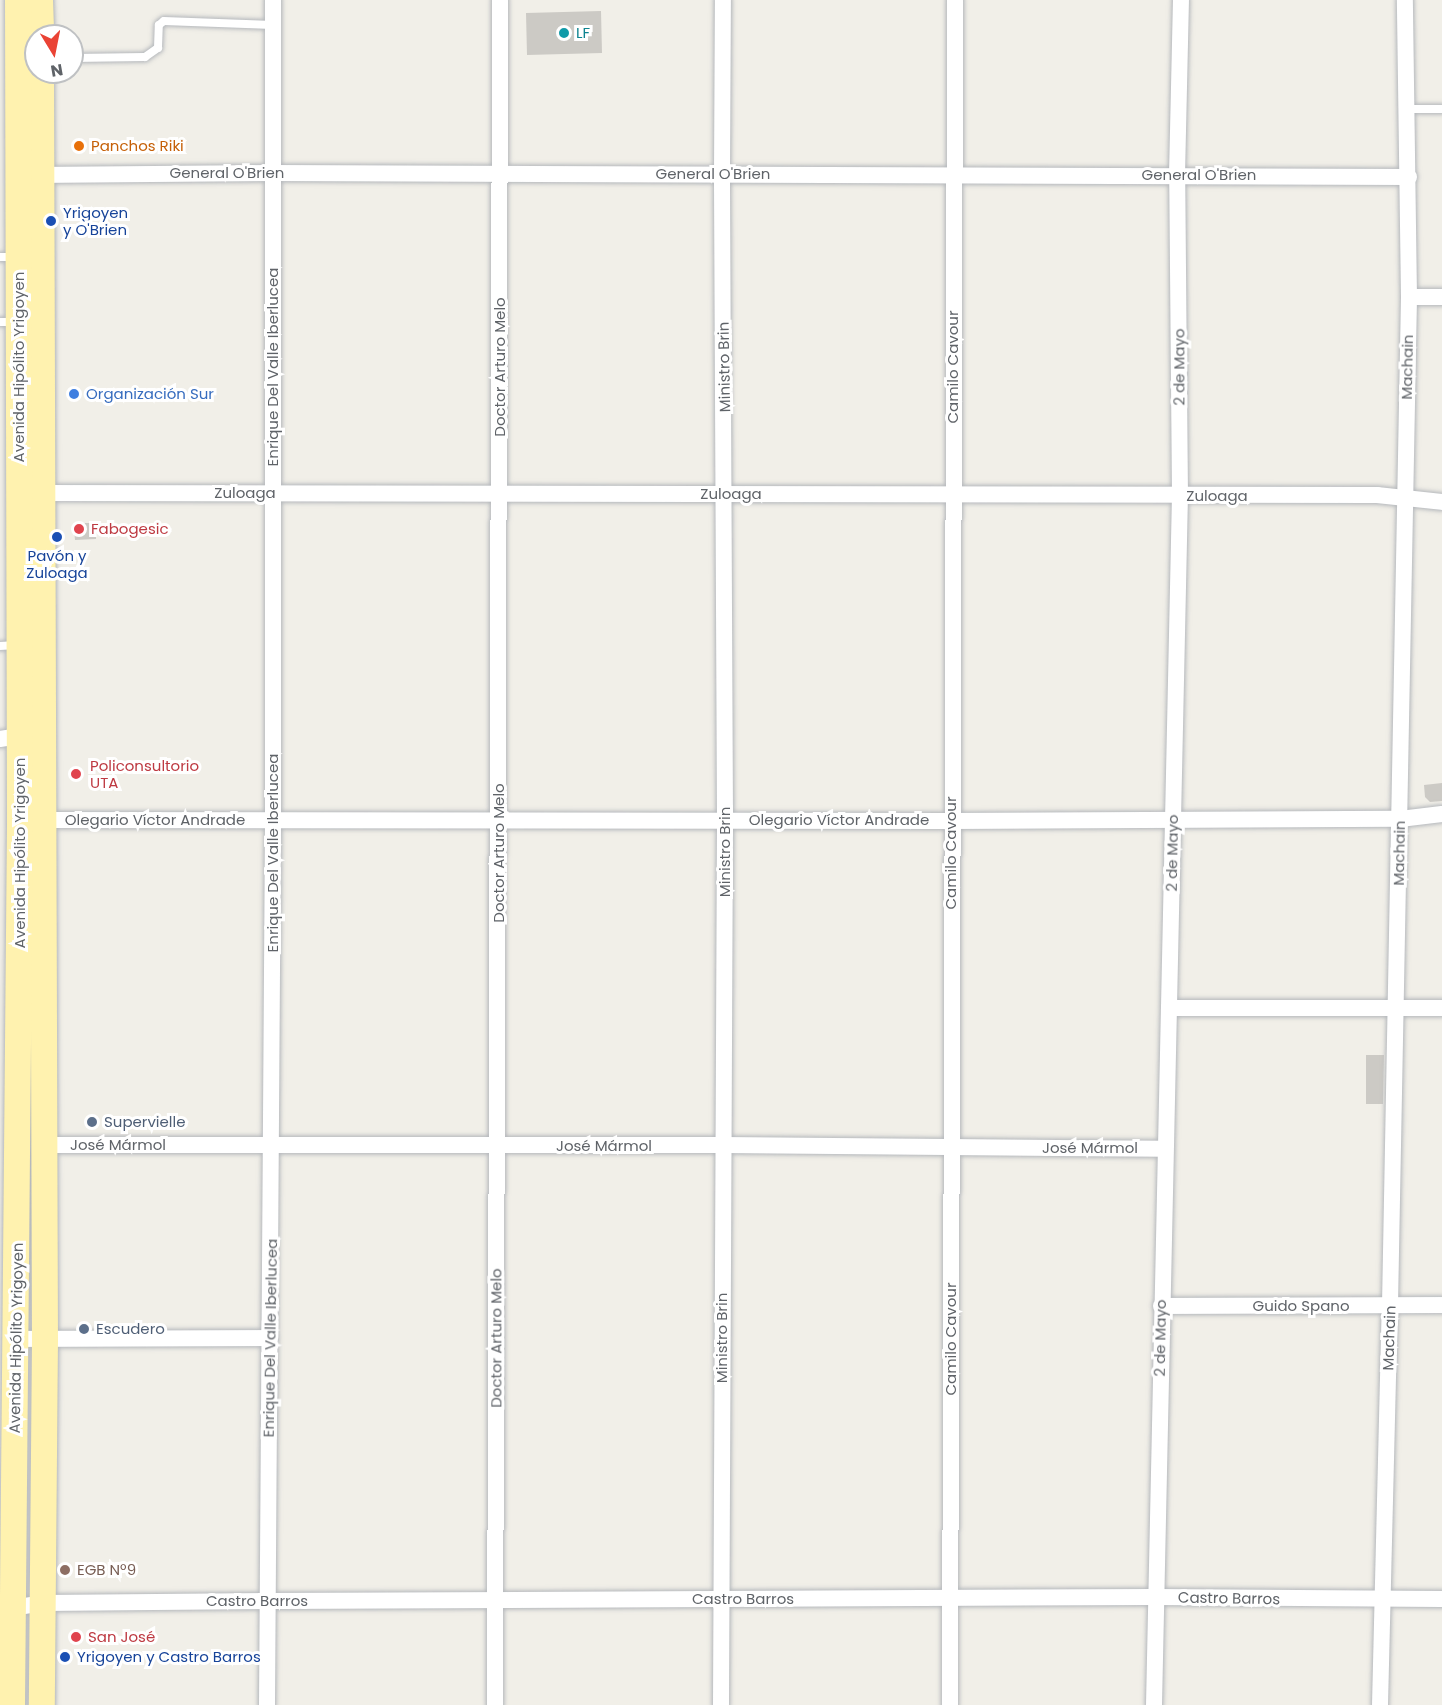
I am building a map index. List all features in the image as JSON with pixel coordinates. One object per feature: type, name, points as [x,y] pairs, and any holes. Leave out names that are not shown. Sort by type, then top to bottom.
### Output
[{"type":"main road","name":"Avenida Hipólito Yrigoyen","points":[[12,1705],[16,1339],[32,820],[30,176],[18,0]]},
{"type":"main road","points":[[40,0],[41,24]]},
{"type":"main road","name":"Avenida Hipólito Yrigoyen","points":[[40,84],[30,176],[9,257],[10,322],[32,493],[10,645],[10,738],[32,820],[44,1145],[42,1705]]},
{"type":"street","name":"Enrique Del Valle Iberlucea","points":[[267,1705],[272,1146],[273,0]]},
{"type":"street","name":"Doctor Arturo Melo","points":[[495,1705],[500,0]]},
{"type":"street","name":"Ministro Brin","points":[[721,1705],[725,820],[723,0]]},
{"type":"street","name":"Camilo Cavour","points":[[950,1705],[955,0]]},
{"type":"street","name":"2 de Mayo","points":[[1154,1705],[1164,1149],[1170,1008],[1180,496],[1177,175],[1181,0]]},
{"type":"street","name":"Machain","points":[[1380,1705],[1409,297],[1405,0]]},
{"type":"street","name":"General O'Brien","points":[[30,176],[272,173],[1409,177]]},
{"type":"street","points":[[1409,297],[1442,297]]},
{"type":"street","name":"Zuloaga","points":[[32,493],[1404,497],[1442,502]]},
{"type":"street","name":"Olegario Víctor Andrade","points":[[32,820],[951,821],[1400,819],[1442,814]]},
{"type":"street","points":[[1170,1008],[1442,1008]]},
{"type":"street","name":"José Mármol","points":[[44,1145],[723,1145],[1164,1149]]},
{"type":"street","name":"Guido Spano","points":[[1161,1306],[1442,1305]]},
{"type":"street","points":[[16,1339],[270,1338]]},
{"type":"street","name":"Castro Barros","points":[[12,1608],[43,1603],[267,1601],[1156,1597],[1442,1599]]},
{"type":"lane","points":[[84,58],[145,57],[158,48],[159,25],[164,21],[273,25]]},
{"type":"lane","points":[[1407,109],[1442,109]]},
{"type":"building","name":"LF","points":[[601,11],[602,53],[527,55],[526,13]]},
{"type":"building","points":[[80,523],[96,523],[96,539],[75,540],[74,528]]},
{"type":"building","points":[[1442,783],[1442,801],[1430,802],[1425,797],[1424,785]]},
{"type":"building","points":[[1366,1055],[1384,1055],[1383,1104],[1366,1104]]},
{"type":"place","name":"LF","points":[[564,33]]},
{"type":"place","name":"Panchos Riki","points":[[79,146]]},
{"type":"place","name":"Yrigoyen y O'Brien","points":[[51,221]]},
{"type":"place","name":"Organización Sur","points":[[74,394]]},
{"type":"place","name":"Fabogesic","points":[[79,529]]},
{"type":"place","name":"Pavón y Zuloaga","points":[[57,537]]},
{"type":"place","name":"Policonsultorio UTA","points":[[76,774]]},
{"type":"place","name":"Supervielle","points":[[92,1122]]},
{"type":"place","name":"Escudero","points":[[84,1329]]},
{"type":"place","name":"EGB Nº9","points":[[65,1570]]},
{"type":"place","name":"San José","points":[[76,1637]]},
{"type":"place","name":"Yrigoyen y Castro Barros","points":[[65,1657]]}]
